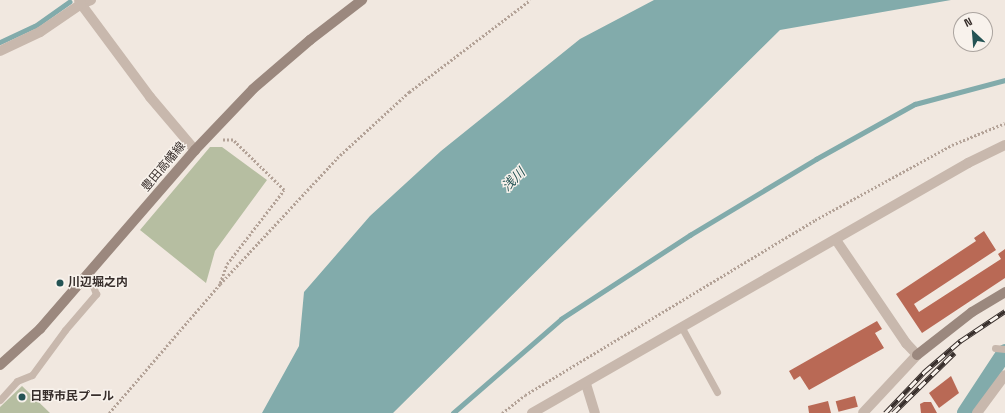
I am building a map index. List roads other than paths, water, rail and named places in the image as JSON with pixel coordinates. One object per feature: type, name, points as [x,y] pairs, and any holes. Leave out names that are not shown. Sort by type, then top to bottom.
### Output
[{"type":"main road","name":"豊田高幡線","points":[[0,365],[40,329],[208,136],[280,64],[362,0]]},
{"type":"main road","points":[[917,355],[972,312],[1005,292]]},
{"type":"street","points":[[0,51],[30,38],[80,2],[91,0]]},
{"type":"street","points":[[80,2],[150,97],[195,150]]},
{"type":"street","points":[[532,413],[586,384],[968,163],[1005,145]]},
{"type":"street","points":[[836,240],[906,343],[917,355],[863,413]]},
{"type":"street","points":[[977,413],[1005,375]]},
{"type":"street","points":[[586,384],[596,413]]},
{"type":"lane","points":[[0,400],[17,381],[32,375],[65,330],[96,294],[93,286],[85,279]]},
{"type":"lane","points":[[682,328],[717,392]]},
{"type":"lane","points":[[995,348],[1005,349]]},
{"type":"water","name":"浅川","points":[[654,0],[951,0],[780,30],[393,413],[262,413],[299,346],[304,292],[370,216],[441,151],[580,39]]},
{"type":"waterway","points":[[0,42],[35,26],[69,2]]},
{"type":"waterway","points":[[453,413],[561,319],[690,235],[816,159],[915,104],[1005,80]]},
{"type":"waterway","points":[[965,413],[1005,352]]},
{"type":"railway","points":[[885,413],[924,372],[960,341],[1005,311]]},
{"type":"railway","points":[[893,413],[954,353]]},
{"type":"place","name":"川辺堀之内","points":[[60,283]]},
{"type":"place","name":"日野市民プール","points":[[22,397]]}]
